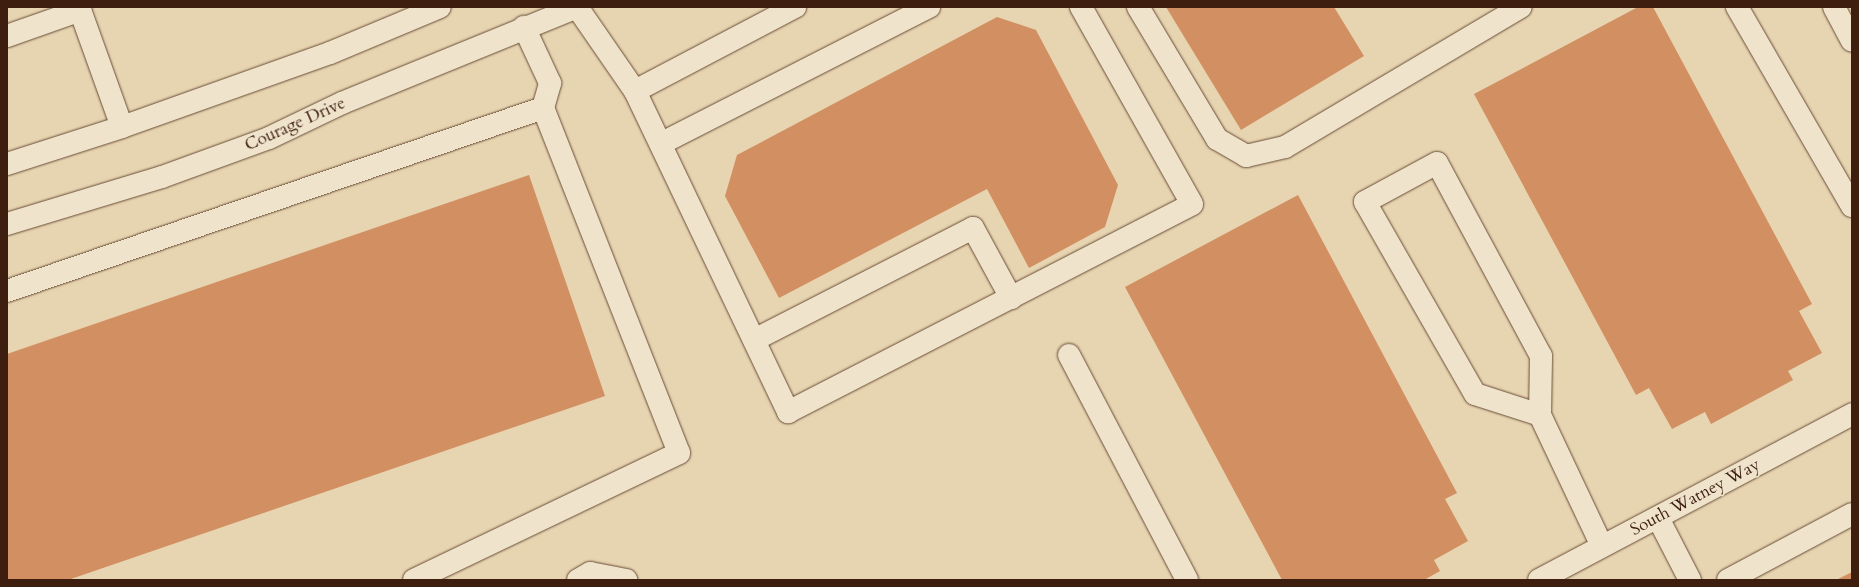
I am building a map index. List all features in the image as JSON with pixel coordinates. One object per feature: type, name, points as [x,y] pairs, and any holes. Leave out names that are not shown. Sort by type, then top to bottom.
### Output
[{"type":"street","points":[[7,164],[122,127],[330,53],[440,7]]},
{"type":"street","points":[[577,7],[635,91],[662,143],[788,412],[1192,204],[1081,7]]},
{"type":"street","name":"Courage Drive","points":[[7,224],[162,177],[269,138],[342,103],[524,27],[577,7]]},
{"type":"street","points":[[635,91],[795,7]]},
{"type":"street","points":[[662,143],[929,7]]},
{"type":"street","points":[[1138,7],[1217,139],[1246,156],[1285,147],[1521,7]]},
{"type":"street","points":[[1737,7],[1852,206]]},
{"type":"street","points":[[1834,7],[1852,41]]},
{"type":"street","points":[[7,36],[80,9],[122,127]]},
{"type":"street","points":[[414,580],[679,453],[543,108],[550,83],[524,27]]},
{"type":"street","points":[[7,291],[543,108]]},
{"type":"street","points":[[1540,415],[1475,394],[1365,202],[1437,163],[1541,356],[1540,415],[1602,546]]},
{"type":"street","points":[[754,340],[973,228],[1011,298]]},
{"type":"street","points":[[1070,355],[1187,580]]},
{"type":"street","name":"South Watney Way","points":[[1539,580],[1852,414]]},
{"type":"street","points":[[1728,580],[1852,514]]},
{"type":"street","points":[[1658,518],[1690,580]]},
{"type":"street","points":[[578,580],[590,573],[626,580]]},
{"type":"building","points":[[1166,7],[1334,7],[1364,56],[1241,130]]},
{"type":"building","points":[[1638,7],[1653,7],[1812,304],[1799,311],[1822,353],[1788,371],[1793,380],[1711,424],[1705,412],[1672,429],[1649,388],[1636,395],[1474,94]]},
{"type":"building","points":[[997,17],[1036,30],[1118,185],[1105,227],[1029,268],[987,189],[779,298],[725,196],[737,155]]},
{"type":"building","points":[[529,175],[605,396],[68,580],[7,580],[7,354]]},
{"type":"building","points":[[1298,195],[1457,493],[1445,499],[1468,541],[1434,560],[1440,571],[1424,580],[1282,580],[1125,287]]},
{"type":"building","points":[[1852,572],[1852,580],[1836,580]]}]
